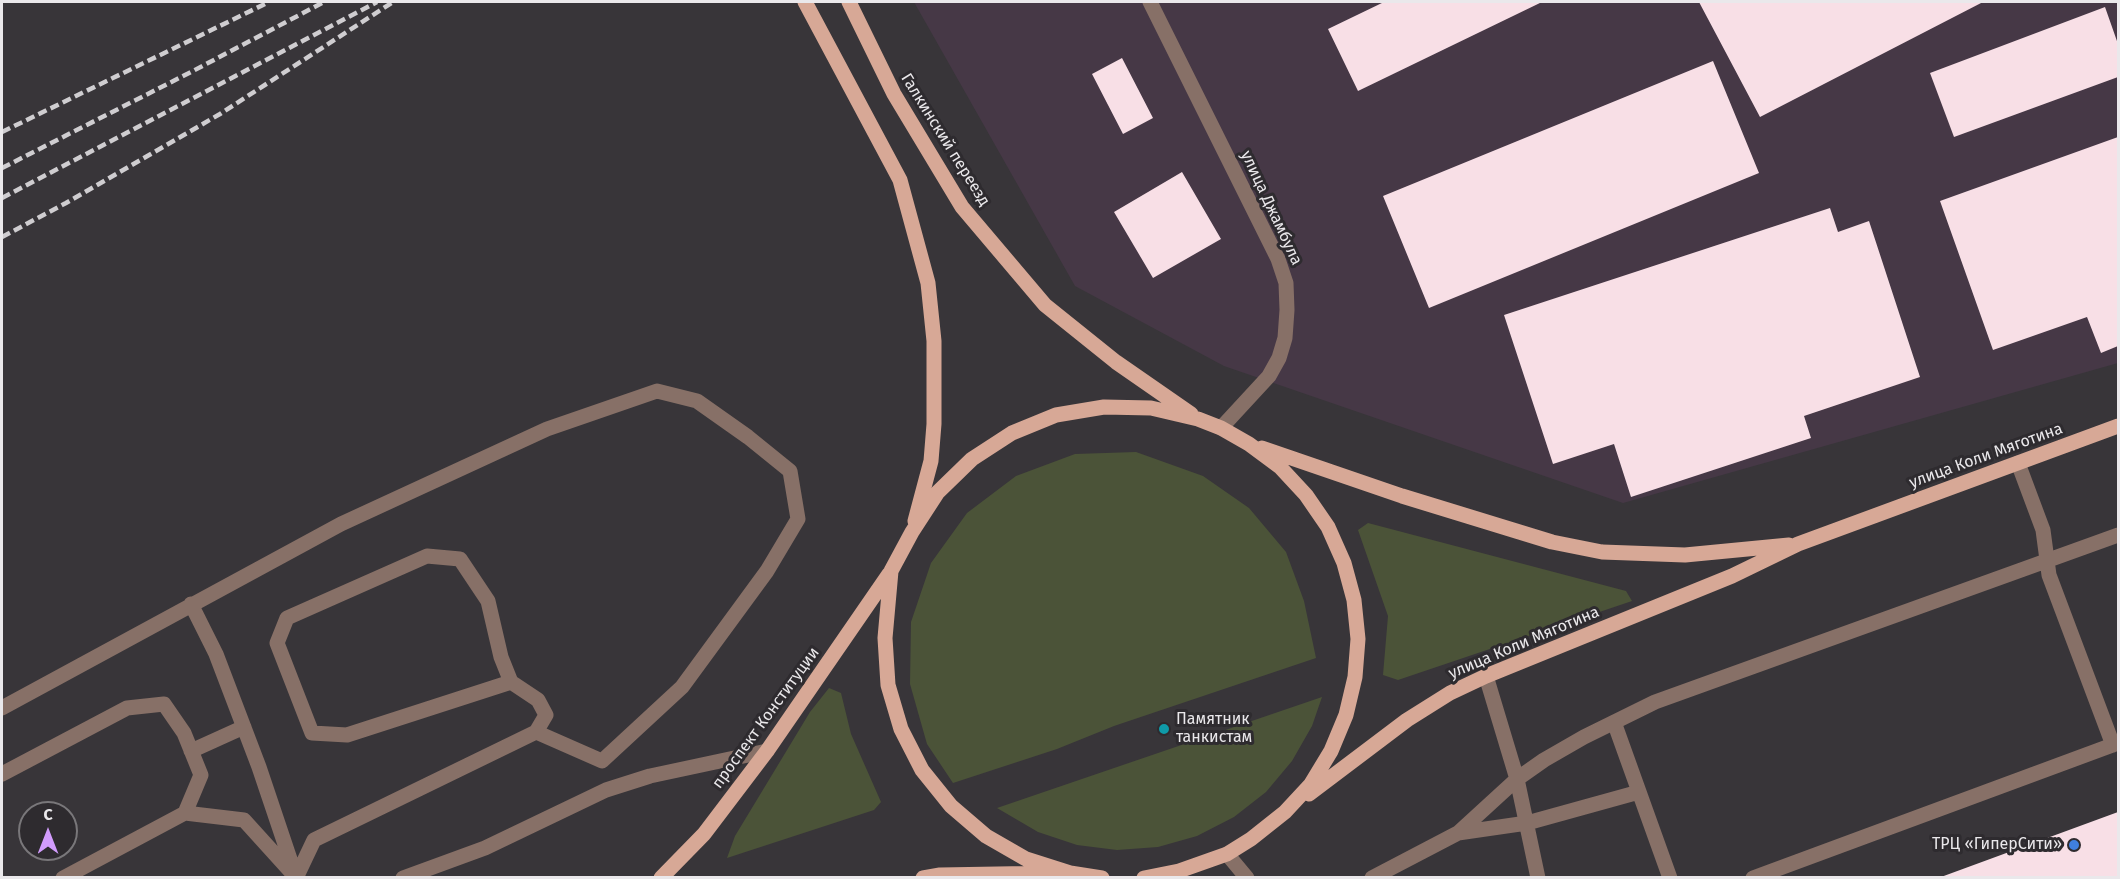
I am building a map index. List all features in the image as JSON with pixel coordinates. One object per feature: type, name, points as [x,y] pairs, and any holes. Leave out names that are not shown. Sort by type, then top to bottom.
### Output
[{"type":"main road","points":[[806,2],[900,180],[928,283],[934,341],[934,424],[931,461],[912,532]]},
{"type":"main road","name":"Галкинский переезд","points":[[849,2],[894,94],[962,207],[1045,305],[1116,362],[1198,419]]},
{"type":"main road","points":[[912,532],[938,492],[972,459],[1012,433],[1045,419],[1104,407],[1151,408],[1198,419],[1221,428],[1249,444],[1280,467],[1306,495],[1328,527],[1344,563],[1354,600],[1358,639],[1355,677],[1346,715],[1331,750],[1311,784],[1285,812],[1251,839],[1227,854],[1179,871],[1144,878]]},
{"type":"main road","name":"улица Коли Мяготина","points":[[1285,812],[1407,720],[1450,693],[1486,676],[1721,580],[1798,544],[2118,426]]},
{"type":"main road","name":"улица Коли Мяготина","points":[[1249,444],[1402,496],[1552,542],[1602,552],[1685,555],[1798,544]]},
{"type":"main road","name":"проспект Конституции","points":[[661,878],[704,834],[767,751],[891,571],[912,532]]},
{"type":"main road","points":[[891,571],[885,638],[888,685],[901,729],[922,770],[951,806],[986,836],[1026,859],[1070,873],[1102,878]]},
{"type":"main road","points":[[923,878],[992,873],[1070,873]]},
{"type":"street","name":"улица Джамбула","points":[[1152,2],[1278,259],[1286,283],[1285,338],[1279,358],[1269,376],[1221,428]]},
{"type":"street","points":[[2,708],[341,524],[547,429],[657,391],[697,401],[748,437],[790,471],[798,519],[767,571],[682,687],[602,761],[536,732]]},
{"type":"street","points":[[1756,877],[2116,744],[2049,575],[2043,530],[2018,463]]},
{"type":"street","points":[[1372,878],[1458,833],[1517,779],[1544,760],[1655,702],[2118,535]]},
{"type":"street","points":[[296,877],[314,840],[536,732],[546,715],[538,700],[511,682],[501,657],[488,601],[460,559],[427,556],[287,618],[278,643],[312,733],[347,735],[511,682]]},
{"type":"street","points":[[191,604],[216,654],[259,766],[296,877]]},
{"type":"street","points":[[1486,676],[1517,779],[1538,878]]},
{"type":"street","points":[[2,774],[127,708],[164,704],[184,733],[201,775],[185,813]]},
{"type":"street","points":[[1614,722],[1670,878]]},
{"type":"street","points":[[191,751],[244,727]]},
{"type":"street","points":[[403,878],[485,848],[606,790],[650,776],[767,751]]},
{"type":"street","points":[[1458,833],[1527,823],[1640,792]]},
{"type":"street","points":[[63,878],[185,813],[244,820],[296,877]]},
{"type":"street","points":[[1227,854],[1247,878]]},
{"type":"shaded area","points":[[914,2],[2118,2],[2118,363],[1623,503],[1224,366],[1075,286]]},
{"type":"green space","points":[[1136,452],[1203,476],[1249,508],[1286,552],[1304,601],[1316,658],[953,783],[927,744],[910,684],[911,622],[931,563],[967,513],[1016,476],[1075,454]]},
{"type":"green space","points":[[1368,523],[1626,591],[1632,601],[1398,680],[1383,675],[1388,616],[1358,530]]},
{"type":"green space","points":[[829,688],[841,693],[851,734],[881,802],[874,810],[727,858],[735,836],[810,712]]},
{"type":"green space","points":[[1322,697],[1312,726],[1292,761],[1266,792],[1234,817],[1197,836],[1158,847],[1117,850],[1077,845],[1038,832],[997,808]]},
{"type":"building","points":[[1384,2],[1542,2],[1358,91],[1328,29]]},
{"type":"building","points":[[1699,2],[1983,2],[1760,117]]},
{"type":"building","points":[[2105,7],[2118,44],[2118,77],[1954,137],[1930,73]]},
{"type":"building","points":[[1122,58],[1153,118],[1123,134],[1092,74]]},
{"type":"building","points":[[1713,61],[1759,173],[1429,308],[1383,196]]},
{"type":"building","points":[[2118,137],[2118,346],[2101,353],[2087,317],[1993,350],[1940,201]]},
{"type":"building","points":[[1182,172],[1221,239],[1153,278],[1114,212]]},
{"type":"building","points":[[1830,208],[1838,232],[1869,221],[1920,377],[1804,416],[1811,438],[1631,497],[1614,444],[1553,464],[1504,315]]},
{"type":"building","name":"ТРЦ «ГиперСити»","points":[[2118,812],[2118,878],[1941,878],[1941,877]]},
{"type":"railway","points":[[2,132],[269,2]]},
{"type":"railway","points":[[2,168],[324,2]]},
{"type":"railway","points":[[2,198],[377,2]]},
{"type":"railway","points":[[2,237],[66,203],[220,114],[393,2]]},
{"type":"place","name":"Памятник танкистам","points":[[1164,729]]},
{"type":"place","name":"ТРЦ «ГиперСити»","points":[[2074,845]]}]
